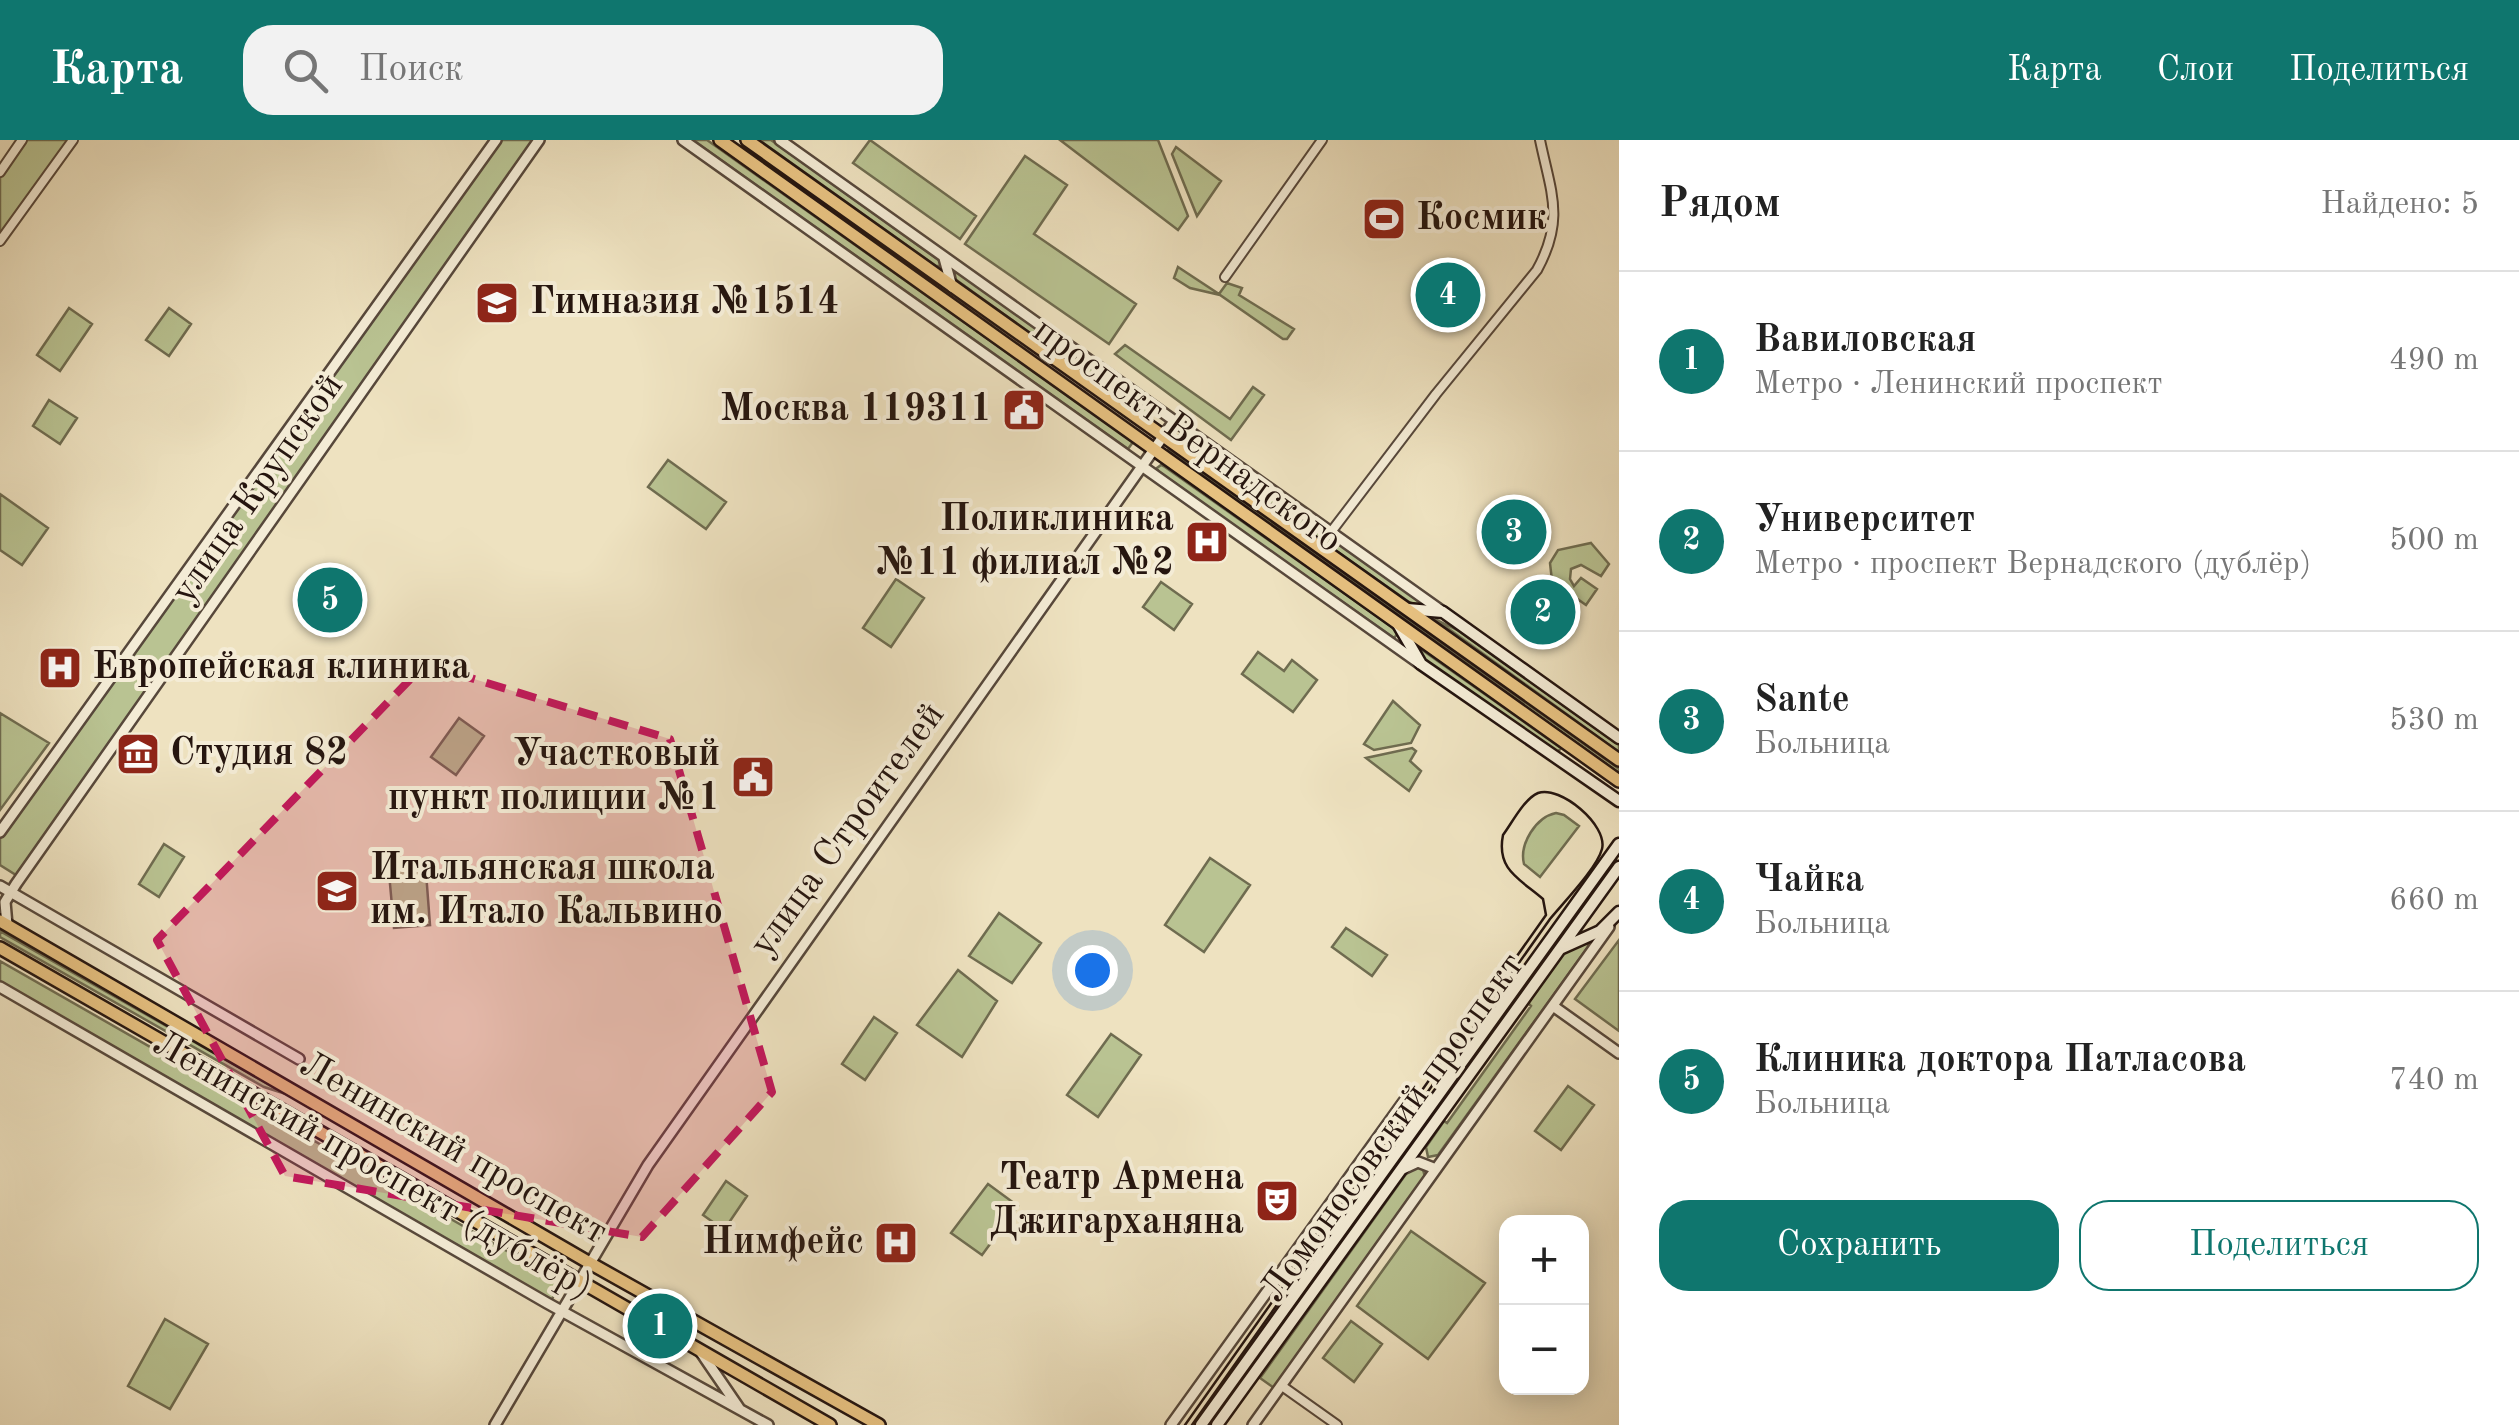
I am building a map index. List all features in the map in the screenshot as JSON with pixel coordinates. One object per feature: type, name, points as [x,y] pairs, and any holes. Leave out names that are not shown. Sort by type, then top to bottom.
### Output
[{"type":"main road","name":"проспект Вернадского","points":[[720,140],[1619,782]]},
{"type":"main road","name":"проспект Вернадского","points":[[746,140],[1619,760]]},
{"type":"main road","points":[[1406,608],[1443,612],[1619,738]]},
{"type":"main road","points":[[1397,623],[1421,664],[1619,801]]},
{"type":"main road","name":"Ломоносовский проспект","points":[[1201,1425],[1619,845]]},
{"type":"main road","name":"Ломоносовский проспект","points":[[1217,1425],[1619,867]]},
{"type":"main road","points":[[1555,952],[1615,917]]},
{"type":"main road","name":"Ленинский проспект","points":[[3,923],[588,1262],[879,1425]]},
{"type":"main road","name":"Ленинский проспект","points":[[0,948],[830,1425]]},
{"type":"main road","points":[[1400,1145],[1411,1143],[1413,1153]]},
{"type":"main road","points":[[1276,1320],[1279,1328],[1288,1328]]},
{"type":"street","points":[[0,172],[22,140]]},
{"type":"street","points":[[0,241],[73,140]]},
{"type":"street","name":"улица Крупской","points":[[0,832],[496,140]]},
{"type":"street","name":"улица Крупской","points":[[3,923],[11,892],[539,140]]},
{"type":"street","points":[[683,140],[1421,664]]},
{"type":"street","points":[[780,140],[1443,612]]},
{"type":"street","points":[[1225,277],[1322,140]]},
{"type":"street","points":[[1331,532],[1537,270],[1548,250],[1554,234],[1554,211],[1540,140]]},
{"type":"street","points":[[944,258],[952,286]]},
{"type":"street","name":"улица Строителей","points":[[495,1425],[648,1164],[1174,421]]},
{"type":"street","name":"Ленинский проспект (дублёр)","points":[[0,886],[300,1059]]},
{"type":"street","points":[[1254,1425],[1615,917]]},
{"type":"street","name":"Ленинский проспект (дублёр)","points":[[0,987],[768,1425]]},
{"type":"street","points":[[1552,1006],[1619,1053]]},
{"type":"street","points":[[1171,1425],[1405,1100],[1423,1113]]},
{"type":"street","points":[[1403,1169],[1418,1162],[1436,1169]]},
{"type":"street","points":[[1228,1346],[1248,1360]]},
{"type":"street","points":[[698,1349],[740,1410]]},
{"type":"street","points":[[1282,1386],[1336,1425]]},
{"type":"highlighted area","points":[[425,664],[670,739],[772,1092],[642,1237],[285,1176],[157,940]]},
{"type":"green space","points":[[24,140],[70,140],[0,234],[0,174]]},
{"type":"green space","points":[[499,140],[536,140],[16,875],[0,865],[0,838]]},
{"type":"green space","points":[[693,140],[707,140],[1133,442],[1128,449]]},
{"type":"green space","points":[[759,140],[771,140],[940,261],[941,266],[936,266]]},
{"type":"green space","points":[[870,140],[976,216],[960,239],[853,163]]},
{"type":"green space","points":[[1060,140],[1158,140],[1188,216],[1178,230]]},
{"type":"green space","points":[[1176,147],[1221,181],[1197,216],[1172,154]]},
{"type":"green space","points":[[1025,156],[1067,185],[1034,234],[1136,304],[1109,344],[965,244]]},
{"type":"green space","points":[[1178,267],[1219,294],[1227,283],[1242,288],[1239,295],[1294,329],[1283,339],[1220,295],[1190,288],[1174,278]]},
{"type":"green space","points":[[955,272],[1154,413],[1150,419],[955,279]]},
{"type":"green space","points":[[69,308],[92,324],[60,371],[37,355]]},
{"type":"green space","points":[[169,308],[191,324],[169,356],[146,340]]},
{"type":"green space","points":[[1125,345],[1230,419],[1253,387],[1264,395],[1231,440],[1115,354]]},
{"type":"green space","points":[[49,400],[77,418],[60,444],[33,426]]},
{"type":"green space","points":[[1181,434],[1422,602],[1419,606],[1409,602],[1180,441]]},
{"type":"green space","points":[[1166,452],[1619,769],[1619,773]]},
{"type":"green space","points":[[668,460],[726,502],[706,529],[648,487]]},
{"type":"green space","points":[[1161,465],[1399,632],[1394,638],[1159,473],[1157,468]]},
{"type":"green space","points":[[0,494],[48,528],[22,565],[0,550]]},
{"type":"green space","points":[[1591,543],[1609,564],[1601,576],[1581,565],[1571,569],[1574,586],[1581,578],[1597,589],[1586,605],[1552,581],[1550,563],[1558,550]]},
{"type":"green space","points":[[896,579],[924,598],[891,647],[863,628]]},
{"type":"green space","points":[[1161,582],[1192,604],[1174,630],[1143,607]]},
{"type":"green space","points":[[1435,619],[1459,631],[1619,745],[1619,752]]},
{"type":"green space","points":[[1415,645],[1561,748],[1556,754],[1427,664]]},
{"type":"green space","points":[[1258,652],[1284,671],[1292,660],[1317,680],[1293,712],[1242,674]]},
{"type":"green space","points":[[1393,701],[1420,725],[1411,743],[1374,750],[1364,744]]},
{"type":"green space","points":[[0,713],[49,743],[0,810]]},
{"type":"green space","points":[[459,718],[484,736],[456,775],[431,757]]},
{"type":"green space","points":[[1412,748],[1416,751],[1410,761],[1421,771],[1409,791],[1366,758]]},
{"type":"green space","points":[[1556,813],[1579,826],[1540,877],[1524,864],[1524,848],[1536,826]]},
{"type":"green space","points":[[164,844],[184,857],[159,897],[139,884]]},
{"type":"green space","points":[[1210,858],[1250,885],[1204,952],[1165,925]]},
{"type":"green space","points":[[425,859],[430,925],[394,928],[388,862]]},
{"type":"green space","points":[[999,913],[1041,943],[1012,983],[969,956]]},
{"type":"green space","points":[[1346,928],[1387,955],[1372,976],[1332,947]]},
{"type":"green space","points":[[0,931],[286,1094],[264,1087],[0,937]]},
{"type":"green space","points":[[1619,940],[1619,1031],[1575,999]]},
{"type":"green space","points":[[1588,942],[1438,1155],[1428,1157],[1426,1147],[1531,1006],[1528,1003],[1565,951]]},
{"type":"green space","points":[[0,961],[561,1282],[551,1301],[0,984]]},
{"type":"green space","points":[[958,970],[997,1001],[962,1057],[917,1025]]},
{"type":"green space","points":[[874,1017],[897,1033],[865,1080],[842,1064]]},
{"type":"green space","points":[[1111,1034],[1141,1055],[1098,1117],[1067,1095]]},
{"type":"green space","points":[[1568,1086],[1594,1105],[1561,1150],[1535,1131]]},
{"type":"green space","points":[[1422,1166],[1425,1177],[1274,1388],[1260,1378],[1411,1167]]},
{"type":"green space","points":[[726,1181],[747,1196],[724,1230],[703,1215]]},
{"type":"green space","points":[[988,1184],[1018,1206],[982,1255],[951,1233]]},
{"type":"green space","points":[[1411,1231],[1485,1283],[1428,1359],[1357,1306]]},
{"type":"green space","points":[[165,1319],[208,1344],[170,1409],[128,1386]]},
{"type":"green space","points":[[1351,1321],[1382,1344],[1354,1382],[1323,1358]]},
{"type":"tram line","points":[[1185,1425],[1546,915],[1543,899],[1507,865],[1503,835],[1523,806],[1538,793],[1547,792],[1570,801],[1590,819],[1602,839],[1594,866],[1550,919],[1192,1425]]},
{"type":"place","name":"Космик","points":[[1384,219]]},
{"type":"place","name":"Чайка","points":[[1448,295]]},
{"type":"place","name":"Гимназия №1514","points":[[497,303]]},
{"type":"place","name":"Москва 119311","points":[[1024,410]]},
{"type":"place","name":"Sante","points":[[1514,532]]},
{"type":"place","name":"Поликлиника №11 филиал №2","points":[[1207,542]]},
{"type":"place","name":"Клиника доктора Патласова","points":[[330,600]]},
{"type":"place","name":"Университет","points":[[1543,612]]},
{"type":"place","name":"Европейская клиника","points":[[60,668]]},
{"type":"place","name":"Студия 82","points":[[138,754]]},
{"type":"place","name":"Участковый пункт полиции №1","points":[[753,777]]},
{"type":"place","name":"Итальянская школа им. Итало Кальвино","points":[[337,891]]},
{"type":"place","name":"Театр Армена Джигарханяна","points":[[1277,1201]]},
{"type":"place","name":"Нимфейс","points":[[896,1243]]},
{"type":"place","name":"Вавиловская","points":[[660,1326]]}]
